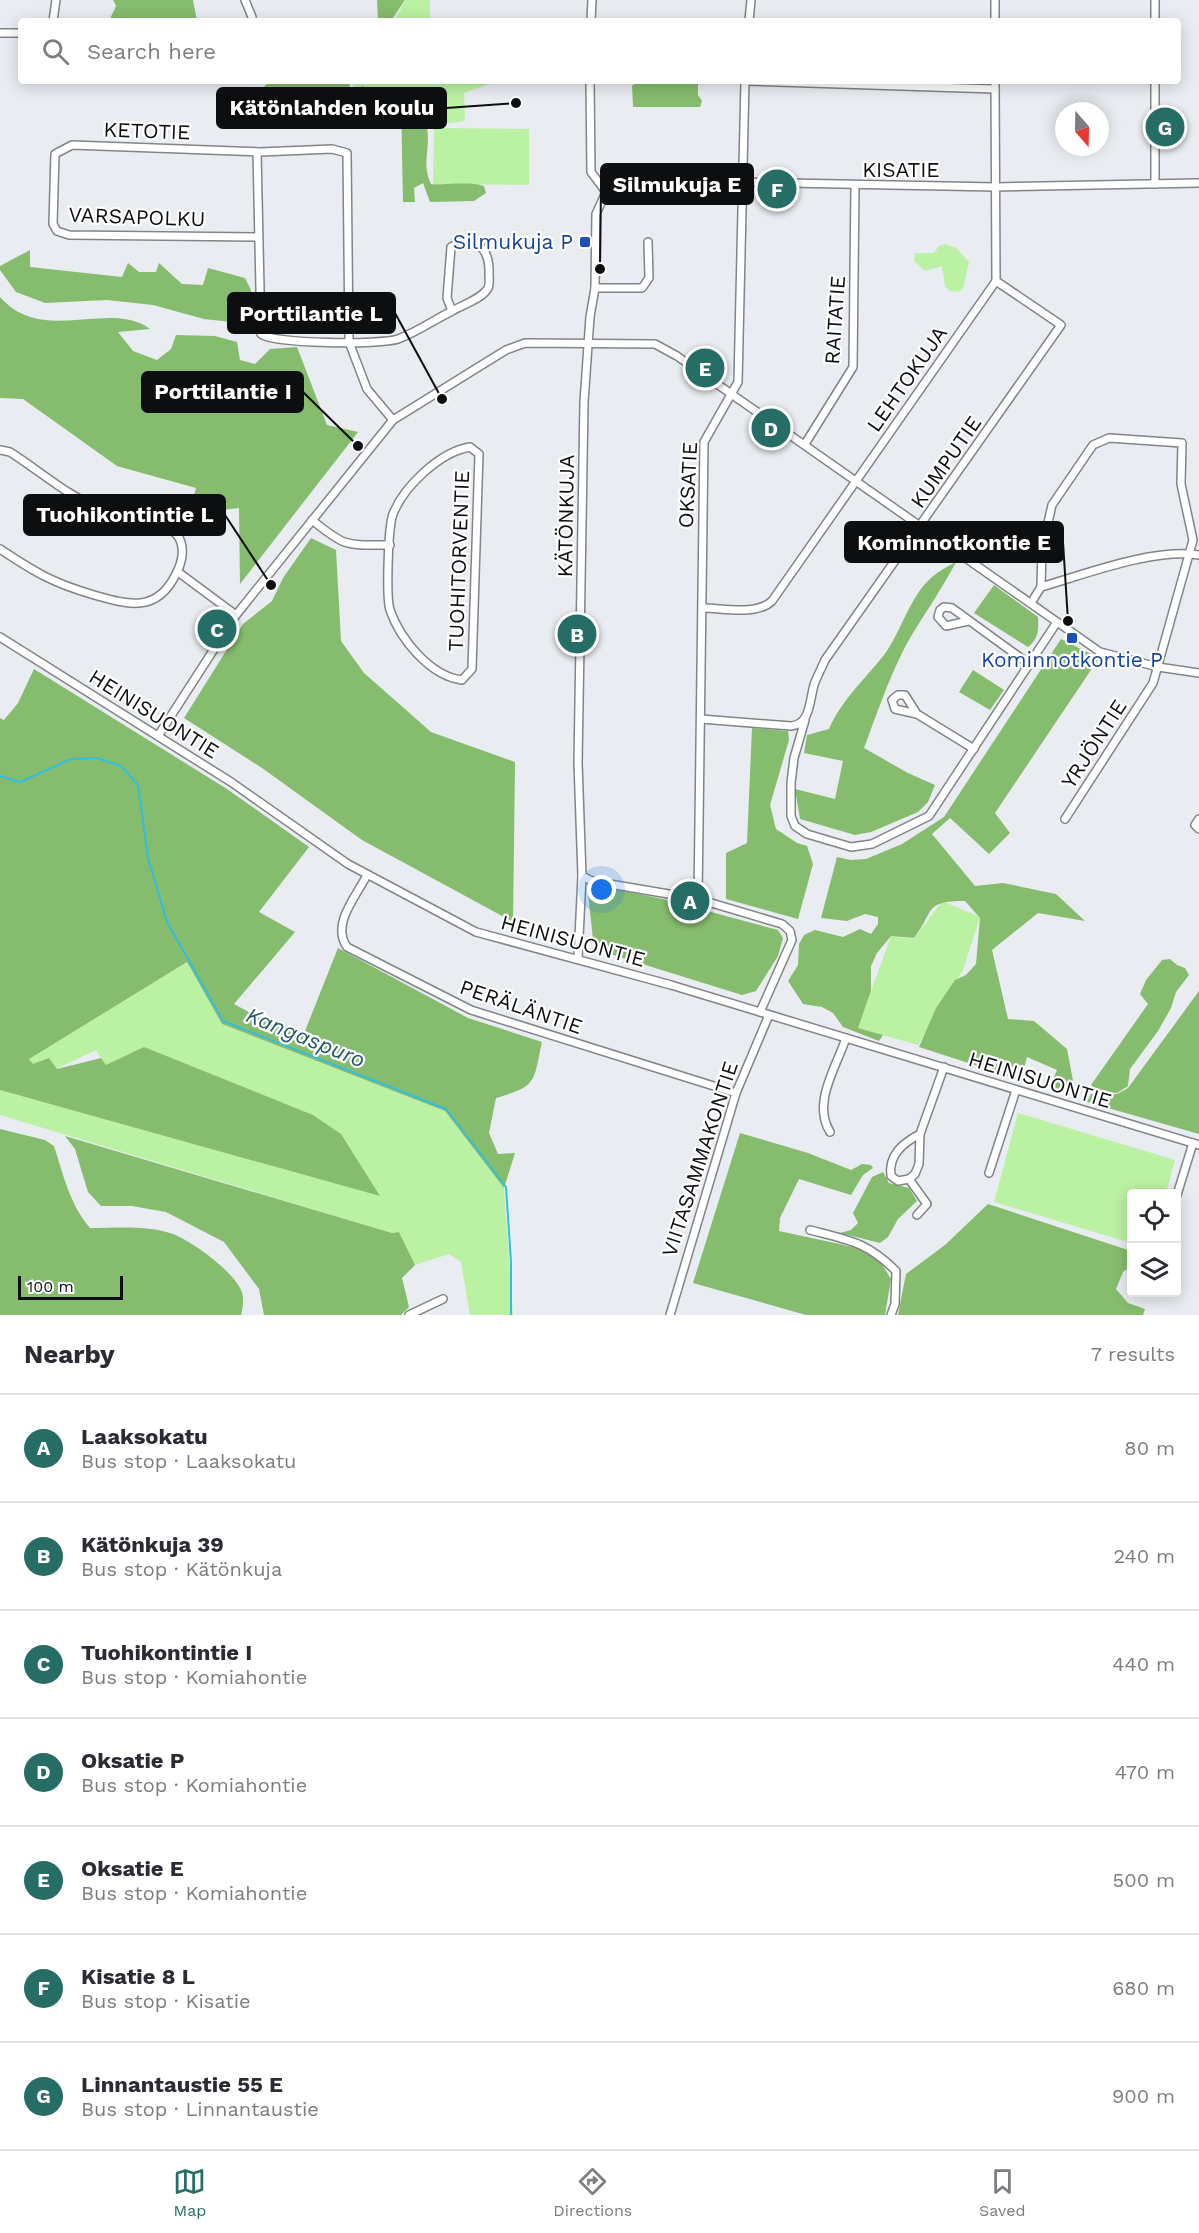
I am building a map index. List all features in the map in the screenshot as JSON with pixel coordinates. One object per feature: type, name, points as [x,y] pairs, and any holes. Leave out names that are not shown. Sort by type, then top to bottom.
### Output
[{"type":"street","points":[[53,18],[56,0]]},
{"type":"street","points":[[245,0],[252,17]]},
{"type":"street","points":[[591,18],[592,0]]},
{"type":"street","points":[[749,18],[751,0]]},
{"type":"street","points":[[995,0],[995,18]]},
{"type":"street","points":[[1155,0],[1155,18]]},
{"type":"street","points":[[0,33],[18,33]]},
{"type":"street","points":[[590,84],[591,172],[606,192]]},
{"type":"street","name":"OKSATIE","points":[[698,899],[704,442],[708,431],[738,382],[745,84]]},
{"type":"street","points":[[839,84],[995,89]]},
{"type":"street","points":[[995,84],[996,281]]},
{"type":"street","points":[[1155,84],[1155,184]]},
{"type":"street","name":"KETOTIE","points":[[55,154],[72,145],[257,152],[332,149],[347,153],[349,342]]},
{"type":"street","points":[[257,152],[261,334],[281,341],[349,342],[397,339],[452,311],[482,294],[489,286],[490,259],[485,249],[477,244],[465,243],[451,247],[448,257],[447,298],[452,311]]},
{"type":"street","name":"VARSAPOLKU","points":[[55,154],[53,224],[57,231],[69,235],[258,237]]},
{"type":"street","name":"KISATIE","points":[[606,192],[631,180],[996,187],[1199,183]]},
{"type":"street","name":"RAITATIE","points":[[805,444],[853,367],[855,186]]},
{"type":"street","name":"KÄTÖNKUJA","points":[[578,958],[582,876],[578,763],[584,414],[588,342],[595,288],[596,214],[606,192]]},
{"type":"street","points":[[595,288],[642,288],[649,279],[648,242]]},
{"type":"street","name":"LEHTOKUJA","points":[[703,608],[754,609],[766,606],[856,482],[996,281]]},
{"type":"street","name":"KUMPUTIE","points":[[996,281],[1061,325],[825,660],[814,684],[794,758],[791,816],[795,826],[807,834],[850,847],[872,844],[929,816],[1057,622]]},
{"type":"street","points":[[349,342],[367,389],[393,420]]},
{"type":"street","points":[[158,736],[236,615],[393,420],[506,350],[525,343],[655,344],[677,356],[805,444],[856,482],[1100,651],[1158,667],[1199,674]]},
{"type":"street","name":"YRJÖNTIE","points":[[1041,587],[1042,549],[1052,505],[1093,445],[1110,438],[1182,443],[1181,484],[1192,524],[1193,540],[1158,667],[1153,683],[1065,819]]},
{"type":"street","name":"TUOHITORVENTIE","points":[[470,447],[479,454],[472,669],[462,680],[449,678],[419,655],[398,627],[389,607],[390,545],[394,513],[425,471],[459,449],[470,447]]},
{"type":"street","points":[[0,450],[10,452],[91,505],[169,529],[180,541],[182,552],[178,572],[166,591],[158,597],[141,603],[127,604],[58,585],[0,549]]},
{"type":"street","points":[[312,520],[338,541],[348,544],[390,545]]},
{"type":"street","points":[[1031,603],[1041,587],[1134,560],[1199,555]]},
{"type":"street","points":[[178,572],[236,615]]},
{"type":"street","points":[[968,621],[1029,664]]},
{"type":"street","name":"HEINISUONTIE","points":[[0,637],[231,782],[367,875],[476,932],[578,958],[1196,1144]]},
{"type":"street","points":[[917,714],[974,749]]},
{"type":"street","points":[[701,719],[791,726],[797,725],[806,717]]},
{"type":"street","points":[[1199,819],[1195,825],[1199,829]]},
{"type":"street","name":"PERÄLÄNTIE","points":[[367,875],[340,926],[340,936],[346,947],[471,1010],[736,1093]]},
{"type":"street","points":[[582,876],[592,881],[698,899],[782,924],[790,931],[792,940],[788,954],[760,1012]]},
{"type":"street","name":"VIITASAMMAKONTIE","points":[[670,1315],[736,1093],[769,1015]]},
{"type":"street","points":[[831,1132],[822,1113],[824,1099],[846,1038]]},
{"type":"street","points":[[920,1134],[894,1153],[889,1165],[891,1176],[898,1181],[909,1179],[915,1174],[920,1134],[944,1067]]},
{"type":"street","points":[[988,1173],[1016,1090]]},
{"type":"street","points":[[1179,1189],[1196,1144]]},
{"type":"street","points":[[909,1179],[927,1204],[917,1215]]},
{"type":"street","points":[[810,1230],[854,1242],[877,1252],[896,1271],[895,1304],[891,1315]]},
{"type":"street","points":[[409,1315],[443,1299]]},
{"type":"green space","points":[[113,0],[193,0],[196,18],[110,18],[116,6]]},
{"type":"green space","points":[[377,0],[405,0],[393,18],[378,18]]},
{"type":"green space","points":[[406,0],[430,0],[430,18],[396,18]]},
{"type":"green space","points":[[266,84],[350,84],[352,99],[272,99],[264,87]]},
{"type":"green space","points":[[353,84],[488,84],[464,93],[465,121],[432,125],[399,93],[358,94]]},
{"type":"green space","points":[[634,84],[698,84],[698,95],[702,101],[700,107],[633,107],[632,86]]},
{"type":"green space","points":[[362,86],[401,100],[356,99]]},
{"type":"green space","points":[[401,100],[414,108],[426,125],[427,166],[431,184],[479,185],[484,186],[486,193],[474,201],[430,202],[423,183],[414,188],[415,202],[403,202]]},
{"type":"green space","points":[[434,128],[529,129],[529,185],[433,184]]},
{"type":"green space","points":[[945,244],[956,248],[969,262],[963,288],[959,292],[950,291],[945,286],[942,266],[925,271],[914,261],[915,253],[934,253],[939,246]]},
{"type":"green space","points":[[30,250],[30,267],[122,277],[128,263],[139,272],[156,272],[159,263],[182,284],[203,285],[208,268],[245,278],[251,290],[249,324],[204,319],[153,305],[107,300],[45,303],[16,292],[0,270],[0,266]]},
{"type":"green space","points":[[0,297],[17,311],[36,318],[56,321],[116,318],[134,321],[150,329],[118,332],[133,351],[157,360],[171,349],[176,335],[215,336],[237,342],[240,360],[255,364],[270,349],[297,347],[327,425],[358,432],[240,584],[239,508],[189,514],[196,488],[117,466],[23,399],[0,398]]},
{"type":"green space","points":[[311,538],[336,550],[341,641],[364,673],[431,732],[515,762],[513,922],[362,840],[262,768],[184,718],[243,624],[272,601],[283,578]]},
{"type":"green space","points":[[956,562],[906,645],[864,748],[908,773],[935,785],[928,802],[918,812],[871,832],[855,835],[800,819],[795,789],[835,799],[843,761],[804,753],[807,735],[829,729],[847,700],[890,646],[917,594],[932,577]]},
{"type":"green space","points":[[994,585],[1038,617],[1037,634],[1028,647],[974,613]]},
{"type":"green space","points":[[1061,639],[1099,658],[995,813],[1010,833],[989,854],[950,818],[932,834],[975,886],[1003,883],[1056,894],[1085,921],[1038,913],[992,950],[1008,1019],[1034,1021],[1067,1049],[1074,1086],[1070,1095],[1049,1088],[1057,1070],[1027,1057],[1021,1080],[919,1047],[936,1008],[955,980],[966,975],[976,964],[980,918],[965,901],[952,901],[936,906],[914,938],[891,936],[877,953],[871,966],[871,991],[858,1028],[883,1035],[879,1041],[843,1027],[833,1013],[822,1007],[803,1004],[788,981],[798,965],[799,944],[804,935],[815,930],[843,937],[860,929],[871,934],[878,924],[878,917],[865,914],[847,921],[821,918],[837,857],[851,860],[866,859],[902,844],[944,817]]},
{"type":"green space","points":[[34,669],[227,789],[309,847],[259,912],[295,932],[234,1004],[267,1022],[303,1036],[338,948],[468,1018],[542,1042],[535,1074],[527,1086],[496,1098],[489,1133],[498,1154],[515,1153],[504,1188],[445,1111],[222,1024],[187,962],[29,1059],[33,1064],[49,1058],[57,1069],[101,1058],[106,1065],[144,1047],[313,1115],[341,1134],[380,1196],[0,1090],[0,718],[4,720],[18,703]]},
{"type":"green space","points":[[973,670],[1004,690],[990,710],[959,692]]},
{"type":"green space","points":[[752,728],[788,731],[789,740],[770,805],[776,829],[797,843],[807,846],[813,864],[798,919],[726,899],[726,853],[747,843]]},
{"type":"green space","points":[[618,890],[663,899],[778,930],[783,938],[778,956],[756,991],[742,995],[594,949],[588,893]]},
{"type":"green space","points":[[942,901],[980,917],[963,970],[918,1045],[858,1028],[891,936],[914,939]]},
{"type":"green space","points":[[1170,959],[1185,968],[1189,975],[1176,992],[1171,1008],[1158,1031],[1130,1069],[1128,1086],[1117,1093],[1098,1092],[1091,1085],[1148,1004],[1140,994],[1146,980],[1162,960]]},
{"type":"green space","points":[[187,962],[222,1024],[445,1111],[504,1188],[513,1315],[470,1315],[461,1262],[449,1254],[415,1265],[399,1232],[392,1233],[0,1115],[0,1090],[380,1195],[106,1066],[96,1050],[56,1069],[33,1064],[29,1058]]},
{"type":"green space","points":[[1199,991],[1199,1134],[1087,1102],[1091,1094],[1117,1094],[1128,1088]]},
{"type":"green space","points":[[1018,1113],[1175,1160],[1167,1189],[1127,1189],[1127,1242],[994,1202]]},
{"type":"green space","points":[[0,1129],[45,1140],[54,1146],[72,1199],[90,1228],[163,1231],[181,1238],[210,1257],[228,1273],[242,1291],[241,1315],[0,1315]]},
{"type":"green space","points":[[740,1133],[808,1153],[851,1170],[862,1164],[871,1165],[873,1168],[863,1175],[851,1195],[799,1179],[780,1218],[779,1231],[867,1250],[877,1256],[891,1279],[885,1315],[806,1315],[693,1283]]},
{"type":"green space","points":[[65,1136],[392,1233],[399,1232],[415,1265],[402,1278],[409,1307],[401,1315],[264,1315],[259,1289],[224,1242],[166,1212],[132,1206],[101,1206],[88,1192],[75,1149]]},
{"type":"green space","points":[[883,1172],[889,1183],[909,1188],[917,1201],[898,1219],[888,1237],[880,1243],[840,1233],[851,1230],[858,1223],[853,1213],[872,1177]]},
{"type":"green space","points":[[988,1204],[1127,1250],[1127,1269],[1123,1272],[1116,1289],[1128,1303],[1145,1309],[1143,1315],[898,1315],[906,1274],[945,1245]]},
{"type":"waterway","name":"Kangaspuro","points":[[0,776],[20,782],[71,759],[97,758],[121,766],[138,785],[148,858],[167,922],[223,1021],[446,1109],[506,1187],[511,1262],[511,1315]]},
{"type":"place","name":"Kätönlahden koulu","points":[[516,103]]},
{"type":"place","name":"Linnantaustie 55 E","points":[[1165,127]]},
{"type":"place","name":"Kisatie 8 L","points":[[777,189]]},
{"type":"place","name":"Silmukuja P","points":[[585,242]]},
{"type":"place","name":"Silmukuja E","points":[[600,269]]},
{"type":"place","name":"Oksatie E","points":[[705,368]]},
{"type":"place","name":"Porttilantie L","points":[[442,399]]},
{"type":"place","name":"Oksatie P","points":[[771,428]]},
{"type":"place","name":"Porttilantie I","points":[[358,446]]},
{"type":"place","name":"Tuohikontintie L","points":[[271,585]]},
{"type":"place","name":"Kominnotkontie E","points":[[1068,621]]},
{"type":"place","name":"Tuohikontintie I","points":[[217,629]]},
{"type":"place","name":"Kätönkuja 39","points":[[577,634]]},
{"type":"place","name":"Kominnotkontie P","points":[[1072,638]]},
{"type":"place","name":"Laaksokatu","points":[[690,901]]}]
